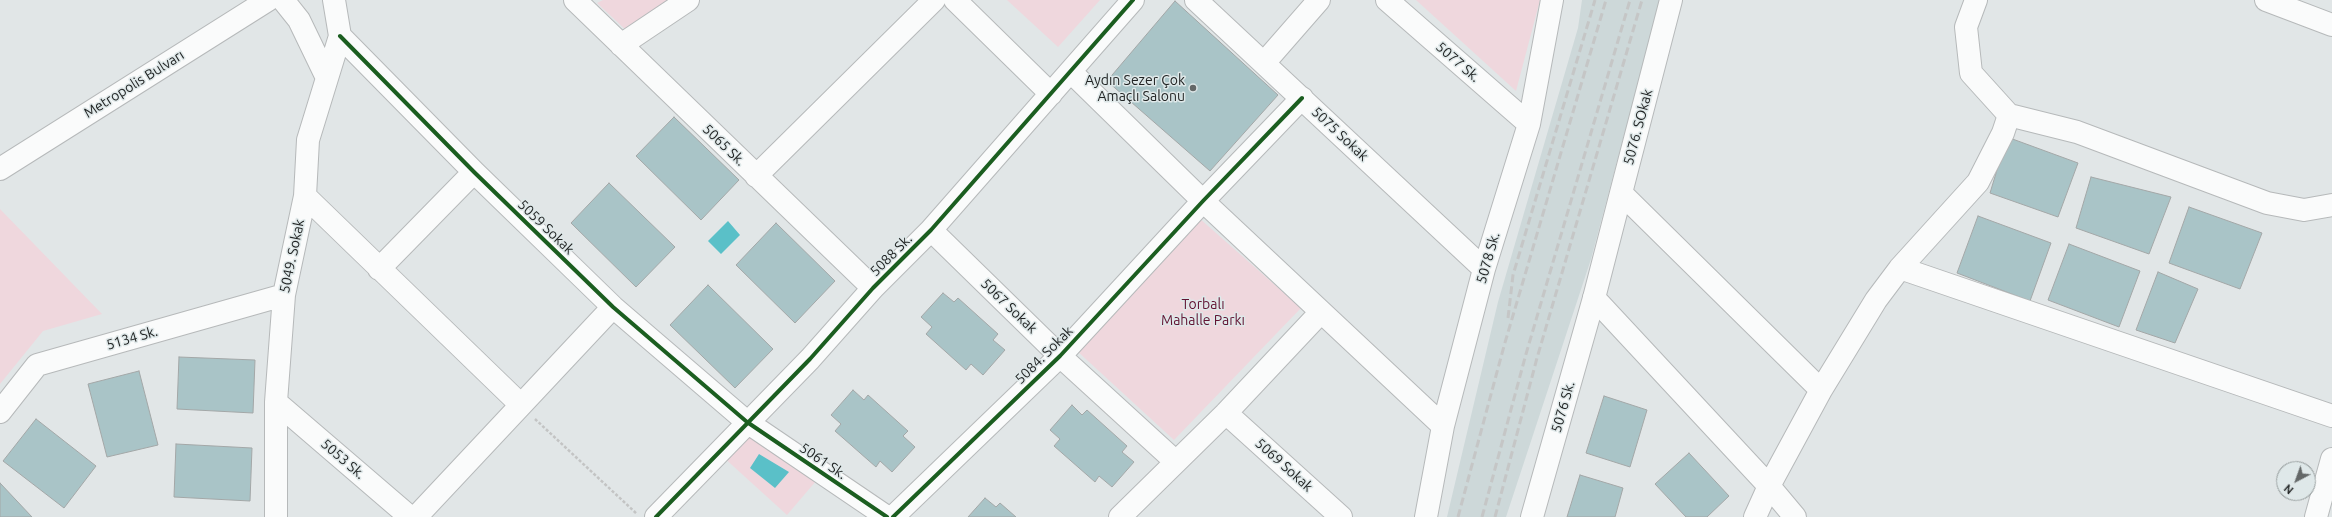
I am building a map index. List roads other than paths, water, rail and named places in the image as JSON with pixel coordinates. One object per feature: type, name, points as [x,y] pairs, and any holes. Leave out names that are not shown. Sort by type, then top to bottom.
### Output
[{"type":"street","name":"Metropolis Bulvarı","points":[[0,169],[268,0]]},
{"type":"street","points":[[283,0],[299,20],[327,78]]},
{"type":"street","name":"5049. Sokak","points":[[276,517],[276,402],[284,295],[305,196],[308,140],[340,36],[334,0]]},
{"type":"street","points":[[621,45],[688,0]]},
{"type":"street","points":[[756,176],[934,0]]},
{"type":"street","points":[[955,0],[1051,94]]},
{"type":"street","name":"5088 Sk.","points":[[656,517],[810,359],[873,288],[931,230],[1133,0]]},
{"type":"street","name":"5075 Sokak","points":[[1196,0],[1484,269]]},
{"type":"street","points":[[1264,63],[1318,0]]},
{"type":"street","name":"5077 Sk.","points":[[1387,0],[1529,124]]},
{"type":"street","name":"5078 Sk.","points":[[1426,517],[1443,426],[1484,269],[1529,124],[1552,0]]},
{"type":"street","name":"5076. SOkak","points":[[1594,298],[1672,0]]},
{"type":"street","points":[[1976,0],[1966,27],[1971,73],[2009,115],[2077,132],[2266,203],[2304,210],[2332,205]]},
{"type":"street","points":[[2266,0],[2332,25]]},
{"type":"street","name":"5065 Sk.","points":[[578,1],[621,45],[873,288]]},
{"type":"street","name":"5059 Sokak","points":[[340,36],[474,172],[613,307],[748,422]]},
{"type":"street","points":[[1071,72],[1202,201],[1443,426]]},
{"type":"street","name":"5084. Sokak","points":[[893,517],[1060,356],[1202,201],[1302,98]]},
{"type":"street","points":[[1755,517],[1769,486],[1821,390],[1876,300],[1900,268],[1978,182],[2003,133],[2009,115]]},
{"type":"street","points":[[379,269],[474,172]]},
{"type":"street","points":[[1621,193],[1821,390]]},
{"type":"street","points":[[305,196],[521,405]]},
{"type":"street","name":"5067 Sokak","points":[[931,230],[1060,356],[1176,462]]},
{"type":"street","points":[[1900,268],[2332,416]]},
{"type":"street","name":"5134 Sk.","points":[[0,412],[37,365],[284,295]]},
{"type":"street","points":[[1594,298],[1769,486],[1795,517]]},
{"type":"street","name":"5076 Sk.","points":[[1532,517],[1594,298]]},
{"type":"street","points":[[416,517],[613,307]]},
{"type":"street","points":[[1124,516],[1226,413],[1321,312]]},
{"type":"street","name":"5053 Sk.","points":[[276,402],[410,517]]},
{"type":"street","name":"5069 Sokak","points":[[1226,413],[1341,517]]},
{"type":"street","name":"5061 Sk.","points":[[748,422],[887,517]]},
{"type":"street","points":[[2316,517],[2332,459]]},
{"type":"water","points":[[728,221],[740,235],[721,254],[708,241]]},
{"type":"water","points":[[759,454],[789,472],[775,488],[750,468]]},
{"type":"railway","points":[[1508,318],[1513,275],[1595,0]]},
{"type":"railway","points":[[1458,517],[1504,346],[1606,0]]},
{"type":"railway","points":[[1482,517],[1526,354],[1630,0]]},
{"type":"railway","points":[[1495,517],[1537,358],[1642,0]]},
{"type":"place","name":"Aydın Sezer Çok Amaçlı Salonu","points":[[1193,88]]},
{"type":"park label","name":"Torbalı Mahalle Parkı","points":[[1203,312]]}]
